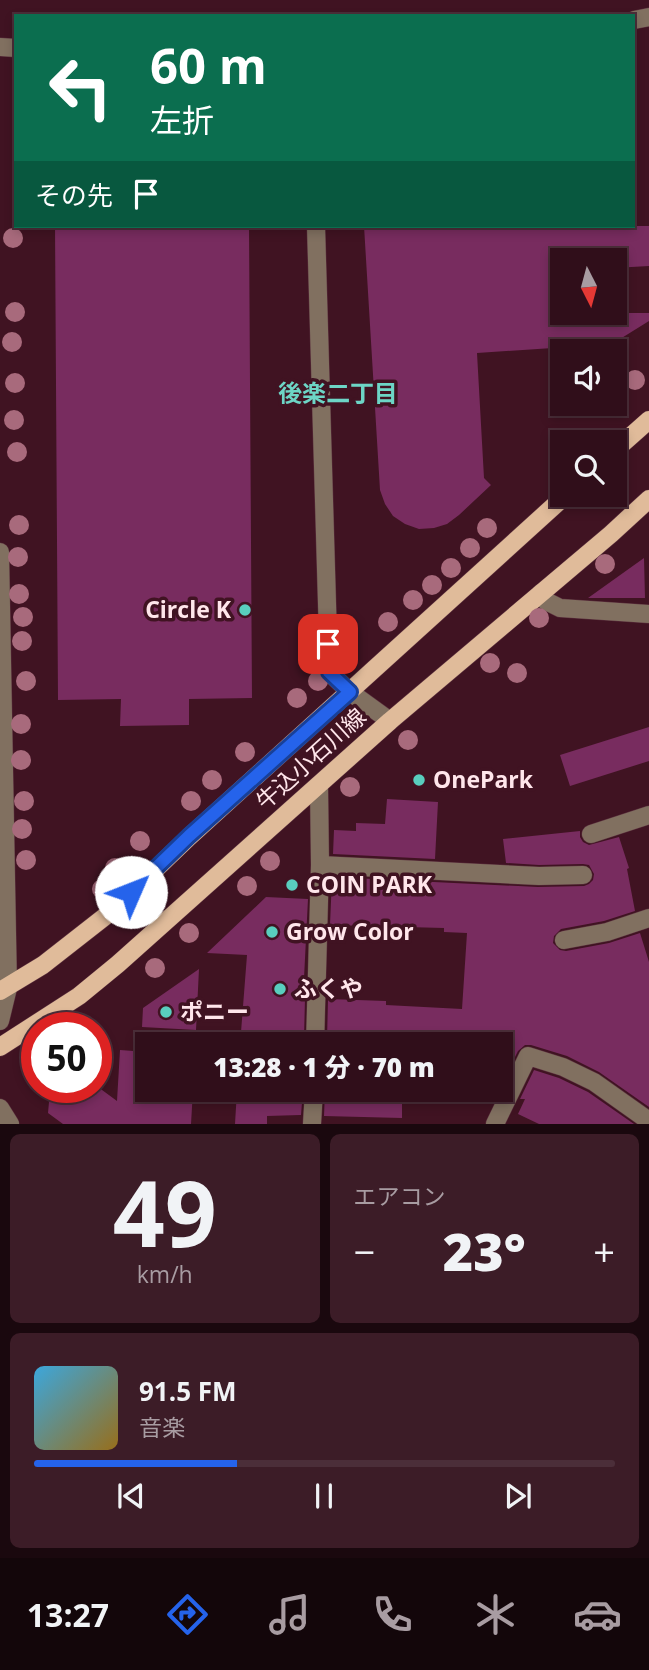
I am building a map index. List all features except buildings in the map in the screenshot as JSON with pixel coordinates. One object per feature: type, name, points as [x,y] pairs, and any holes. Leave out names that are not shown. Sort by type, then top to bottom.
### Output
[{"type":"main road","points":[[627,440],[649,420]]},
{"type":"main road","name":"牛込小石川線","points":[[0,1047],[79,996],[118,964],[390,721],[649,499]]},
{"type":"main road","name":"牛込小石川線","points":[[4,989],[53,957],[112,911],[189,836],[553,507]]},
{"type":"street","points":[[316,228],[329,672],[350,692],[390,721]]},
{"type":"street","points":[[0,552],[4,989],[0,1021]]},
{"type":"street","points":[[541,593],[546,601],[560,608],[649,614]]},
{"type":"street","points":[[316,1032],[320,865],[318,785]]},
{"type":"street","points":[[591,834],[649,816]]},
{"type":"street","points":[[320,865],[539,876],[583,875]]},
{"type":"street","points":[[564,940],[607,932],[649,918]]},
{"type":"street","points":[[495,1124],[528,1056],[564,1067],[594,1082],[649,1121]]},
{"type":"street","points":[[313,1124],[314,1102]]},
{"type":"street","points":[[0,1108],[10,1124]]},
{"type":"place","name":"Circle K","points":[[245,610]]},
{"type":"place","name":"OnePark","points":[[419,780]]},
{"type":"place","name":"COIN PARK","points":[[292,885]]},
{"type":"place","name":"Grow Color","points":[[272,932]]},
{"type":"place","name":"ふくや","points":[[280,989]]},
{"type":"place","name":"ポニー","points":[[166,1012]]},
{"type":"district","name":"後楽二丁目","points":[[338,394]]},
{"type":"route","points":[[131,892],[189,836],[350,692],[329,672],[328,644]]}]
